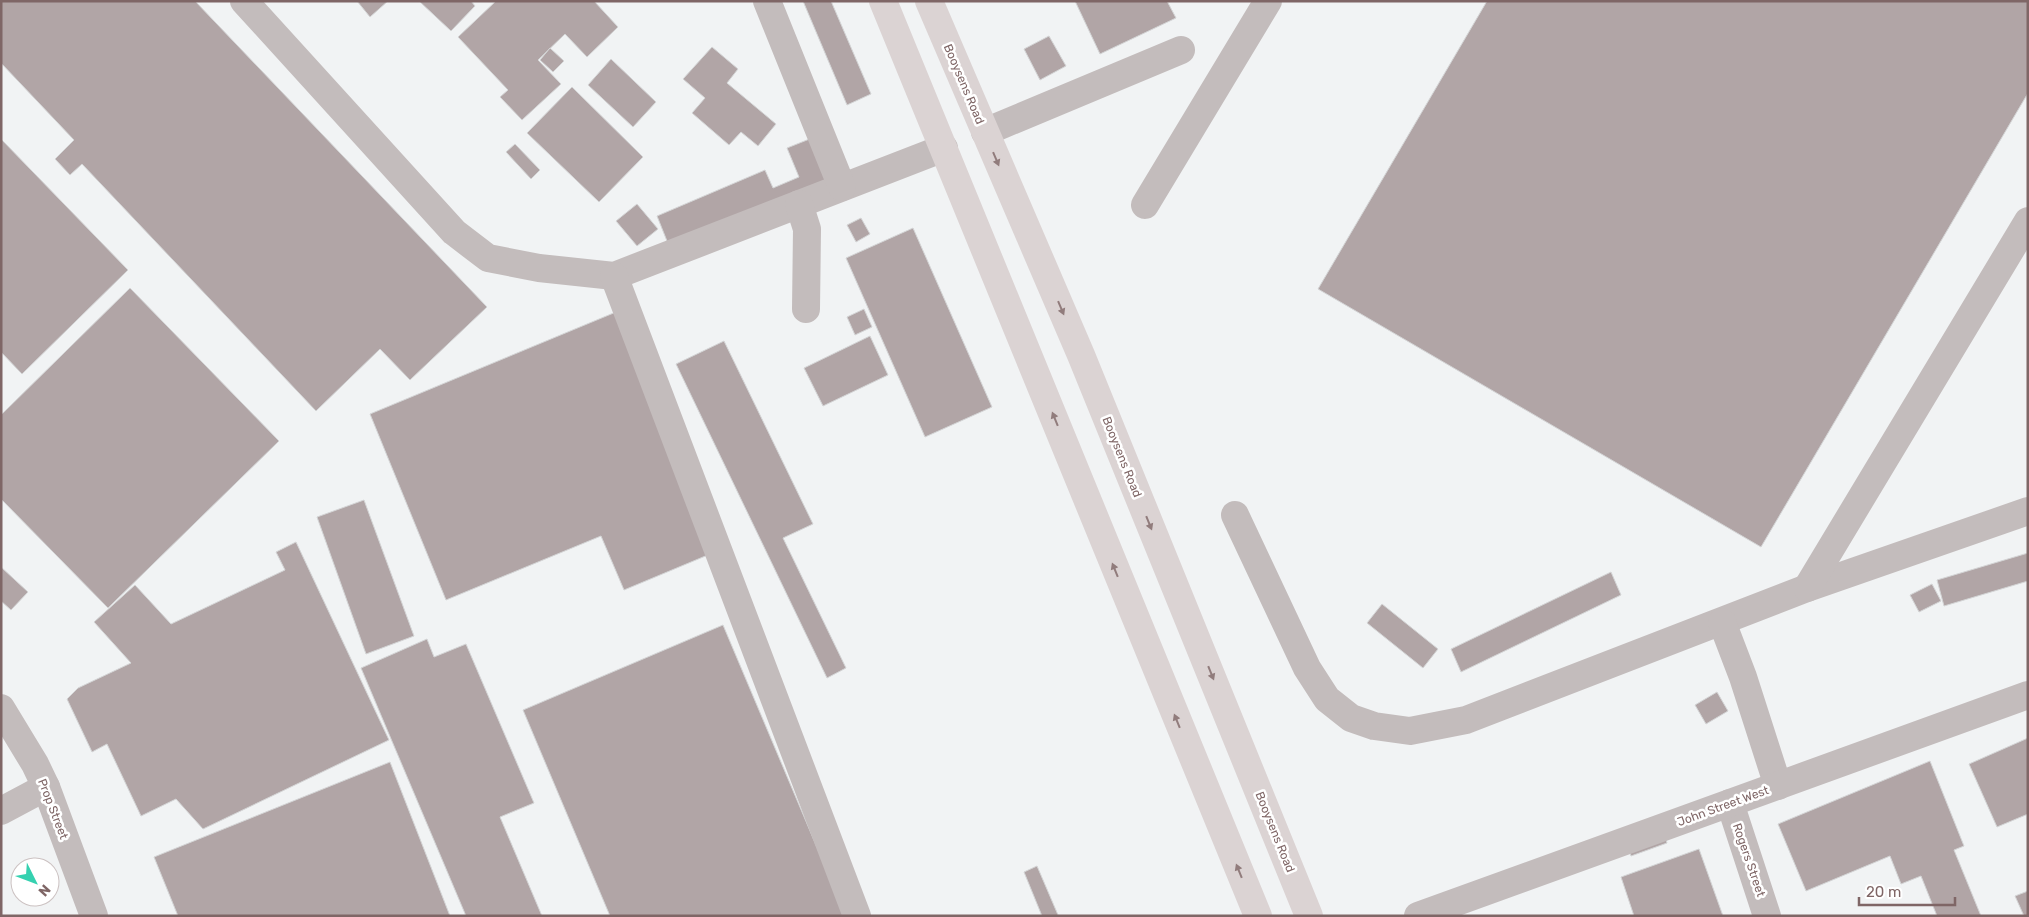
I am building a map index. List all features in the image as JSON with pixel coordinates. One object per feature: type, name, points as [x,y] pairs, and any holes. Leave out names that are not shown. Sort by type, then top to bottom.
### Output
[{"type":"main road","points":[[883,1],[1258,916]]},
{"type":"main road","name":"Booysens Road","points":[[929,1],[1081,355],[1308,916]]},
{"type":"street","points":[[244,1],[454,232],[488,258],[539,268],[614,276],[944,148]]},
{"type":"street","points":[[767,1],[842,187]]},
{"type":"street","points":[[1145,205],[1268,1]]},
{"type":"street","points":[[985,132],[1181,50]]},
{"type":"street","points":[[799,204],[807,229],[806,308]]},
{"type":"street","points":[[1806,588],[2028,222]]},
{"type":"street","points":[[614,276],[857,916]]},
{"type":"street","points":[[1234,515],[1307,668],[1327,699],[1351,718],[1374,726],[1410,731],[1466,720],[1806,588],[2028,511]]},
{"type":"street","points":[[1722,622],[1743,677],[1778,786]]},
{"type":"street","name":"John Street West","points":[[1418,916],[1463,908],[1730,803],[2028,695]]},
{"type":"street","name":"Prop Street","points":[[1,708],[35,764],[46,787],[94,916]]},
{"type":"street","points":[[1,811],[46,787]]},
{"type":"street","name":"Rogers Street","points":[[1730,803],[1767,916]]},
{"type":"building","points":[[1,1],[195,1],[487,307],[410,380],[380,349],[316,411],[82,164],[70,175],[55,159],[74,140],[1,63]]},
{"type":"building","points":[[357,1],[388,1],[370,17]]},
{"type":"building","points":[[419,1],[471,1],[475,6],[451,31]]},
{"type":"building","points":[[496,1],[594,1],[618,27],[587,57],[565,34],[538,60],[561,84],[522,120],[500,97],[508,90],[458,37]]},
{"type":"building","points":[[803,1],[831,1],[871,94],[847,105]]},
{"type":"building","points":[[1075,1],[1167,1],[1176,18],[1100,54]]},
{"type":"building","points":[[1487,1],[2028,1],[2028,93],[1761,547],[1318,289]]},
{"type":"building","points":[[1049,36],[1066,66],[1040,80],[1024,49]]},
{"type":"building","points":[[712,47],[738,69],[727,83],[776,124],[758,146],[741,132],[729,145],[692,113],[705,98],[683,79]]},
{"type":"building","points":[[550,48],[564,61],[553,72],[540,60]]},
{"type":"building","points":[[611,59],[656,102],[633,127],[588,85]]},
{"type":"building","points":[[572,87],[643,157],[599,202],[527,133]]},
{"type":"building","points":[[812,138],[831,183],[671,251],[657,216],[765,170],[773,188],[799,177],[787,148]]},
{"type":"building","points":[[1,139],[128,270],[22,374],[1,352]]},
{"type":"building","points":[[515,144],[540,170],[531,179],[506,152]]},
{"type":"building","points":[[637,204],[658,229],[637,246],[616,221]]},
{"type":"building","points":[[861,218],[870,234],[856,242],[847,225]]},
{"type":"building","points":[[913,228],[992,407],[925,437],[846,258]]},
{"type":"building","points":[[130,288],[279,441],[108,608],[1,499],[1,415]]},
{"type":"building","points":[[864,309],[872,327],[855,335],[847,317]]},
{"type":"building","points":[[616,312],[715,552],[624,590],[601,536],[446,600],[370,414]]},
{"type":"building","points":[[870,336],[888,375],[823,406],[804,368]]},
{"type":"building","points":[[724,341],[813,524],[783,538],[846,668],[827,678],[676,364]]},
{"type":"building","points":[[364,500],[414,636],[366,654],[317,517]]},
{"type":"building","points":[[296,542],[389,740],[203,829],[176,799],[141,816],[107,744],[92,752],[67,699],[78,688],[131,663],[94,622],[135,585],[171,624],[285,570],[276,552]]},
{"type":"building","points":[[2028,553],[2028,581],[1944,606],[1937,580]]},
{"type":"building","points":[[1,567],[28,592],[11,610],[1,601]]},
{"type":"building","points":[[1611,572],[1621,595],[1461,672],[1451,649]]},
{"type":"building","points":[[1932,584],[1941,601],[1919,612],[1910,595]]},
{"type":"building","points":[[1382,604],[1438,649],[1423,668],[1367,623]]},
{"type":"building","points":[[723,625],[846,916],[610,916],[523,710]]},
{"type":"building","points":[[427,639],[434,657],[466,644],[534,803],[500,817],[542,916],[466,916],[361,668]]},
{"type":"building","points":[[1717,692],[1728,711],[1706,724],[1695,705]]},
{"type":"building","points":[[2028,738],[2028,814],[1997,827],[1969,764]]},
{"type":"building","points":[[1930,761],[1964,846],[1954,850],[1981,916],[1937,916],[1921,876],[1901,884],[1890,856],[1806,891],[1778,824]]},
{"type":"building","points":[[390,762],[450,916],[178,916],[154,857]]},
{"type":"building","points":[[1664,833],[1667,843],[1631,856],[1628,846]]},
{"type":"building","points":[[1699,849],[1723,916],[1634,916],[1621,877]]},
{"type":"building","points":[[1037,866],[1057,916],[1042,916],[1024,872]]},
{"type":"building","points":[[2028,891],[2028,916],[2024,916],[2015,896]]}]
